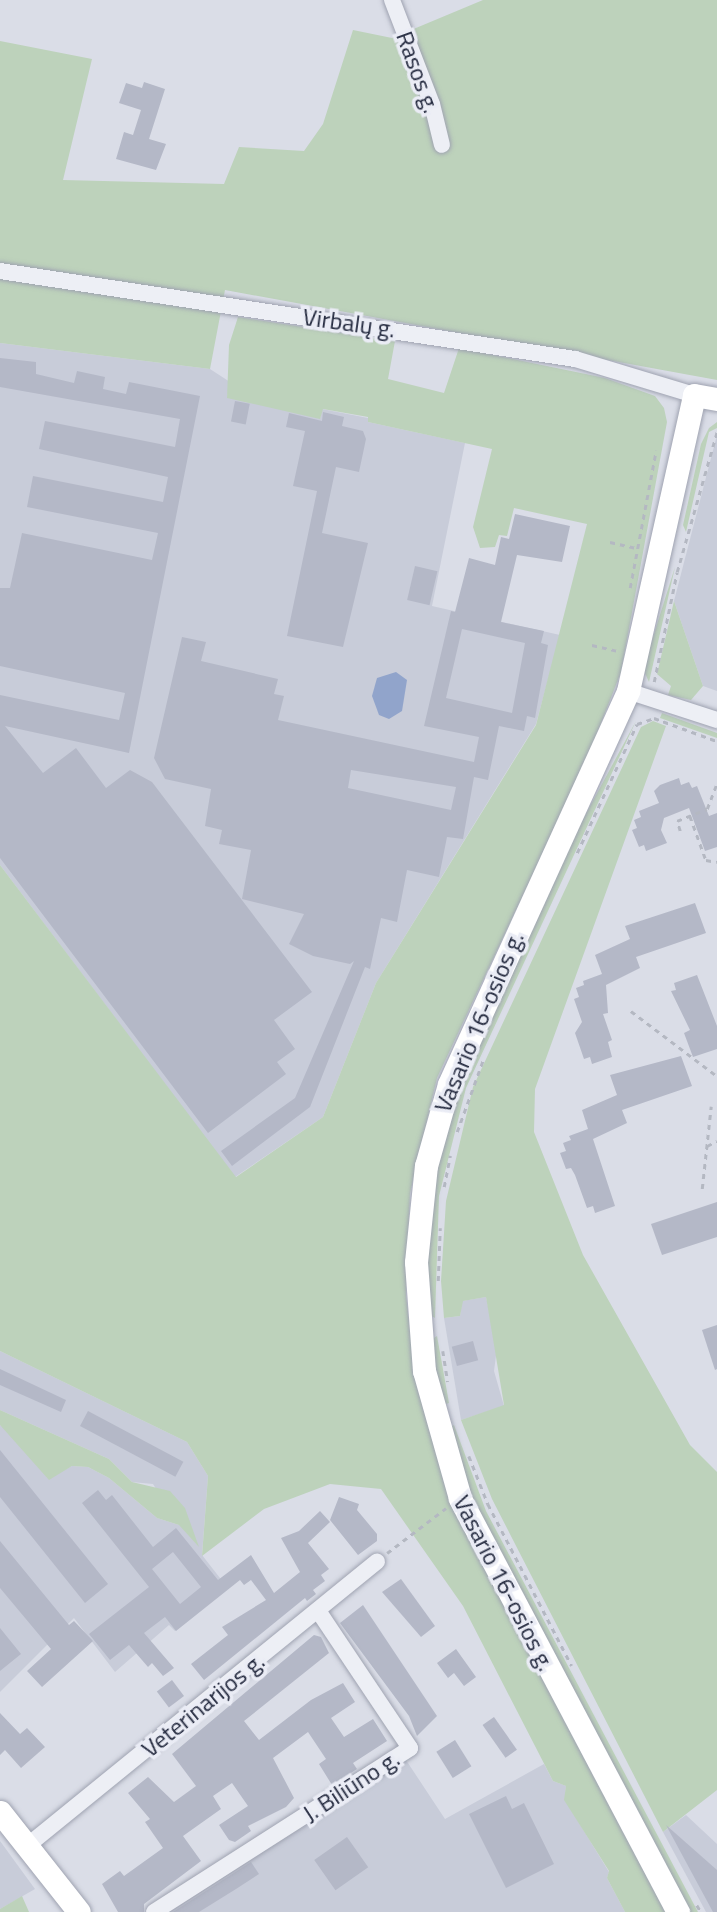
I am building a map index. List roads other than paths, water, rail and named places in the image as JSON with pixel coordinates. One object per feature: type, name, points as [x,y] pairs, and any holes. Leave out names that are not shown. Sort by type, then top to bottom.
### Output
[{"type":"main road","name":"Vasario 16-osios g.","points":[[686,1906],[460,1498],[429,1395],[416,1296],[421,1197],[449,1084],[628,691],[706,397]]},
{"type":"main road","points":[[0,1812],[79,1912]]},
{"type":"street","name":"Rasos g.","points":[[392,0],[432,104],[442,145]]},
{"type":"street","name":"Virbalų g.","points":[[0,271],[575,359],[706,397]]},
{"type":"street","points":[[628,691],[717,720]]},
{"type":"street","name":"Veterinarijos g.","points":[[27,1846],[377,1562]]},
{"type":"street","name":"J. Biliūno g.","points":[[154,1912],[410,1748],[318,1612]]},
{"type":"water","points":[[396,672],[407,680],[402,711],[389,719],[379,715],[372,696],[377,678]]}]
